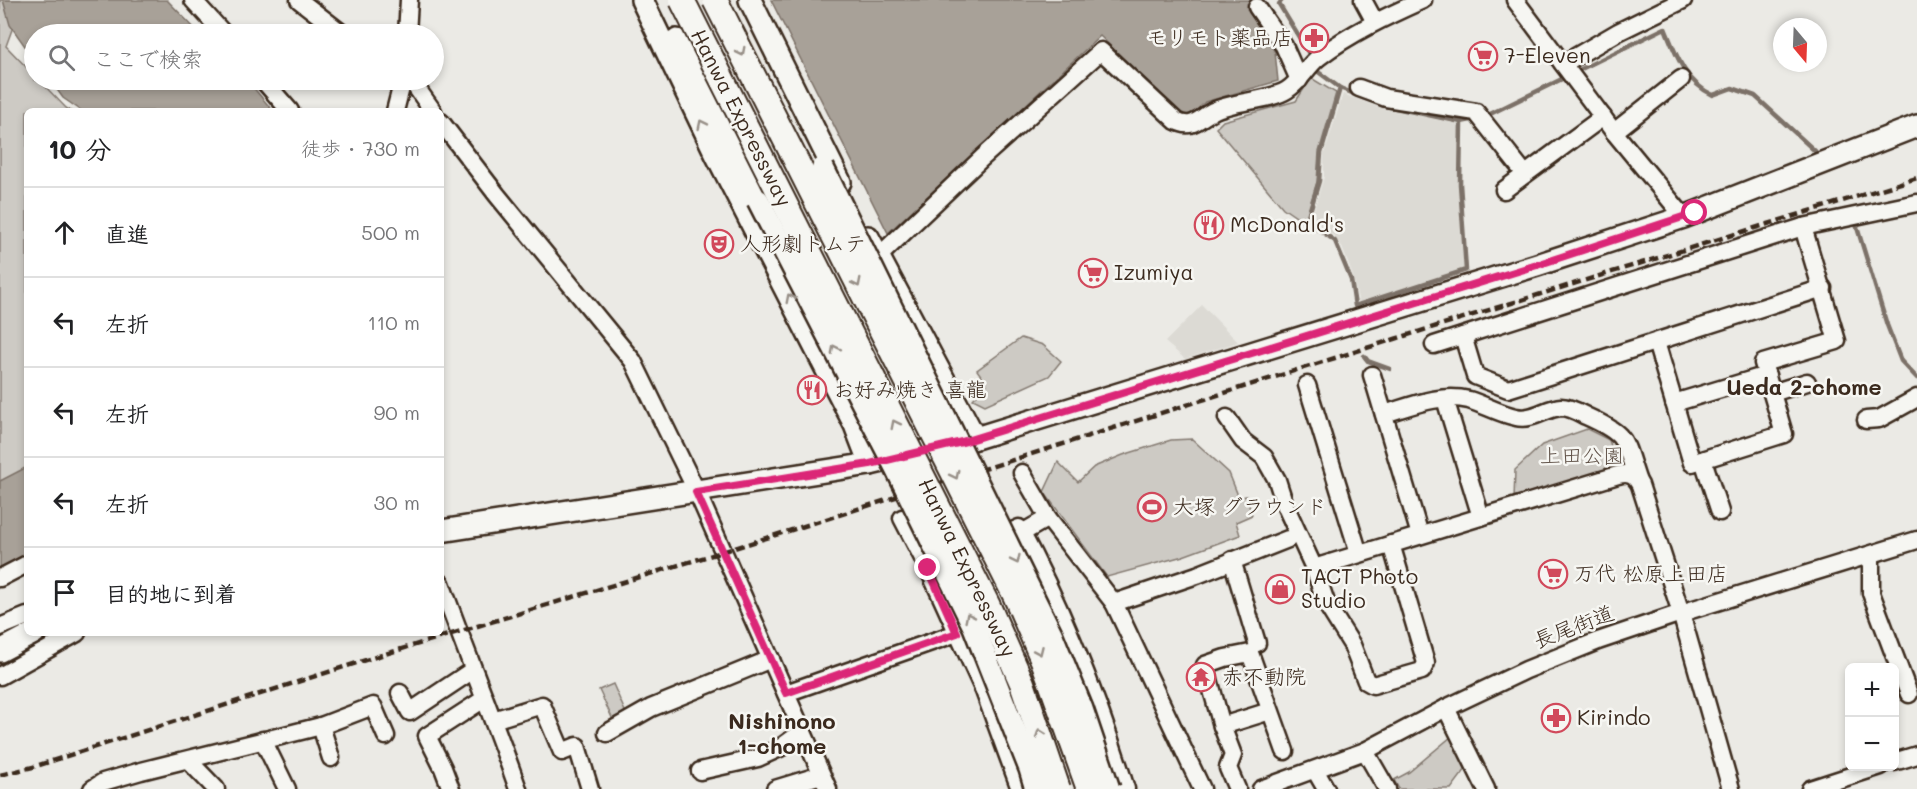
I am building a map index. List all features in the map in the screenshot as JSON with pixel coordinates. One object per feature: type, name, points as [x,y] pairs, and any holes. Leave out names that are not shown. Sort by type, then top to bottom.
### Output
[{"type":"highway","name":"Hanwa Expressway","points":[[682,0],[988,606],[1022,683],[1058,789]]},
{"type":"highway","name":"Hanwa Expressway","points":[[715,0],[1015,595],[1043,660],[1089,789]]},
{"type":"main road","points":[[642,0],[717,156],[855,425],[870,464]]},
{"type":"main road","points":[[656,0],[896,468],[974,627],[1036,789]]},
{"type":"main road","points":[[741,0],[1051,633],[1086,720],[1109,789]]},
{"type":"main road","points":[[750,0],[878,257],[975,438]]},
{"type":"main road","points":[[444,531],[870,464],[975,438],[1537,265],[1684,217],[1917,126]]},
{"type":"main road","points":[[0,651],[28,636]]},
{"type":"street","points":[[193,0],[215,24]]},
{"type":"street","points":[[299,0],[330,24]]},
{"type":"street","points":[[408,24],[409,0]]},
{"type":"street","points":[[1363,0],[1375,22]]},
{"type":"street","points":[[878,257],[967,172],[1101,51],[1176,122],[1194,124],[1212,111],[1286,91],[1299,80],[1317,58],[1375,22],[1423,0]]},
{"type":"street","points":[[1515,0],[1614,132],[1684,217]]},
{"type":"street","points":[[1564,66],[1618,32],[1683,0]]},
{"type":"street","points":[[1257,7],[1284,46],[1299,80]]},
{"type":"street","points":[[1614,132],[1681,79]]},
{"type":"street","points":[[1359,88],[1386,98],[1476,112],[1525,174]]},
{"type":"street","points":[[272,90],[287,108]]},
{"type":"street","points":[[396,108],[400,90]]},
{"type":"street","points":[[418,90],[431,108]]},
{"type":"street","points":[[1503,190],[1603,117]]},
{"type":"street","points":[[444,126],[497,195],[633,361],[696,492],[824,782],[775,789]]},
{"type":"street","points":[[1434,345],[1803,227],[1917,203]]},
{"type":"street","points":[[1656,342],[1692,463],[1784,434],[1763,363],[1837,341],[1803,227]]},
{"type":"street","points":[[1463,336],[1475,376],[1508,389],[1823,288]]},
{"type":"street","points":[[1372,375],[1420,535]]},
{"type":"street","points":[[1674,403],[1767,375]]},
{"type":"street","points":[[1772,393],[1807,382]]},
{"type":"street","points":[[1307,385],[1359,554]]},
{"type":"street","points":[[1866,420],[1880,419],[1917,398]]},
{"type":"street","points":[[1384,414],[1433,399],[1470,400],[1523,418],[1557,408],[1569,408],[1609,426],[1622,436],[1681,613],[1731,789]]},
{"type":"street","points":[[1445,399],[1481,517]]},
{"type":"street","points":[[1227,418],[1243,441],[1264,456],[1277,480],[1285,505],[1314,568],[1327,605],[1352,645],[1366,681],[1373,685],[1422,671],[1426,663],[1391,544]]},
{"type":"street","points":[[1703,460],[1720,512]]},
{"type":"street","points":[[1022,474],[1048,518],[1114,603],[1202,789]]},
{"type":"street","points":[[1314,568],[1624,474],[1632,475],[1637,479]]},
{"type":"street","points":[[902,518],[928,568],[984,691],[1020,789]]},
{"type":"street","points":[[1022,533],[1048,518]]},
{"type":"street","points":[[928,568],[1019,528],[1066,625],[1108,732],[1126,789]]},
{"type":"street","points":[[1114,603],[1197,575],[1288,539]]},
{"type":"street","name":"長尾街道","points":[[1261,789],[1365,751],[1446,708],[1536,666],[1598,641],[1917,540]]},
{"type":"street","points":[[1871,556],[1871,593],[1909,694]]},
{"type":"street","points":[[1232,560],[1257,643]]},
{"type":"street","points":[[0,578],[24,566]]},
{"type":"street","points":[[444,591],[518,789]]},
{"type":"street","points":[[0,627],[24,617]]},
{"type":"street","points":[[786,693],[957,633]]},
{"type":"street","points":[[0,676],[72,636]]},
{"type":"street","points":[[1237,789],[1228,768],[1233,755],[1222,726],[1205,665],[1250,653],[1285,751]]},
{"type":"street","points":[[607,733],[651,708],[771,659]]},
{"type":"street","points":[[400,693],[410,712],[472,669]]},
{"type":"street","points":[[451,789],[427,736],[484,699]]},
{"type":"street","points":[[493,720],[542,705],[562,752],[577,747],[590,789]]},
{"type":"street","points":[[92,789],[103,782],[321,726],[373,706],[386,736]]},
{"type":"street","points":[[1446,708],[1486,789]]},
{"type":"street","points":[[1222,726],[1270,711]]},
{"type":"street","points":[[321,726],[331,758]]},
{"type":"street","points":[[700,771],[758,758],[780,748],[803,731]]},
{"type":"street","points":[[263,740],[287,789]]},
{"type":"street","points":[[1365,751],[1387,789]]},
{"type":"street","points":[[1899,760],[1917,755]]},
{"type":"street","points":[[189,760],[216,789]]},
{"type":"street","points":[[1315,770],[1326,789]]},
{"type":"street","points":[[1810,789],[1866,771]]},
{"type":"shaded area","points":[[3,0],[167,0],[190,24],[24,24],[24,45],[10,25]]},
{"type":"shaded area","points":[[771,0],[1252,0],[1247,4],[1275,52],[1278,81],[1205,102],[1193,115],[1182,115],[1100,36],[888,233]]},
{"type":"shaded area","points":[[57,90],[255,90],[270,108],[78,108],[63,98]]},
{"type":"shaded area","points":[[1343,94],[1381,108],[1459,124],[1458,183],[1464,269],[1359,304],[1353,276],[1342,247],[1334,236],[1311,219],[1324,177],[1324,154]]},
{"type":"shaded area","points":[[1202,305],[1238,342],[1185,359],[1165,342]]},
{"type":"shaded area","points":[[24,469],[24,556],[0,568],[0,481]]},
{"type":"green space","points":[[0,0],[21,0],[6,46],[24,65],[24,90],[49,90],[66,108],[24,108],[24,479],[0,491]]},
{"type":"green space","points":[[1311,78],[1336,93],[1319,152],[1317,182],[1306,217],[1302,221],[1283,208],[1216,128],[1223,121],[1296,101]]},
{"type":"green space","points":[[1021,338],[1043,345],[1061,361],[1049,376],[985,405],[973,399],[987,384],[977,370]]},
{"type":"green space","name":"上田公園","points":[[1587,429],[1609,440],[1619,470],[1514,500],[1515,470],[1542,445]]},
{"type":"green space","name":"大塚 グラウンド","points":[[1192,439],[1229,473],[1239,498],[1246,496],[1252,515],[1236,522],[1240,535],[1183,556],[1107,577],[1044,492],[1058,462],[1078,482],[1094,467],[1123,455],[1171,440]]},
{"type":"green space","points":[[613,684],[627,716],[614,722],[599,690]]},
{"type":"green space","points":[[1451,737],[1466,769],[1451,789],[1399,789],[1394,780],[1409,772]]},
{"type":"waterway","points":[[1282,0],[1279,4],[1311,57]]},
{"type":"waterway","points":[[1575,72],[1665,28],[1683,67],[1695,83],[1713,95],[1732,88],[1755,96],[1815,151]]},
{"type":"waterway","points":[[1317,71],[1340,88],[1321,153],[1319,181],[1307,221],[1335,241],[1351,280],[1355,306],[1466,270],[1460,184],[1461,122]]},
{"type":"waterway","points":[[1484,117],[1568,76]]},
{"type":"waterway","points":[[1340,88],[1359,96]]},
{"type":"waterway","points":[[1381,105],[1461,122],[1476,119]]},
{"type":"waterway","points":[[1856,224],[1887,325],[1901,361],[1917,378]]},
{"type":"waterway","points":[[1364,356],[1368,361],[1390,369]]},
{"type":"railway","points":[[0,775],[33,767],[372,658],[722,552],[1395,339],[1917,178]]},
{"type":"place","name":"モリモト薬品店","points":[[1314,38]]},
{"type":"place","name":"7-Eleven","points":[[1483,56]]},
{"type":"place","name":"McDonald's","points":[[1209,225]]},
{"type":"place","name":"人形劇トムテ","points":[[719,244]]},
{"type":"place","name":"Izumiya","points":[[1093,273]]},
{"type":"place","name":"お好み焼き 喜龍","points":[[812,390]]},
{"type":"place","name":"大塚 グラウンド","points":[[1152,507]]},
{"type":"place","name":"万代 松原上田店","points":[[1553,574]]},
{"type":"place","name":"TACT Photo Studio","points":[[1280,589]]},
{"type":"place","name":"赤不動院","points":[[1201,677]]},
{"type":"place","name":"Kirindo","points":[[1556,718]]},
{"type":"district","name":"Ueda 2-chome","points":[[1804,387]]},
{"type":"district","name":"Nishinono 1-chome","points":[[782,734]]},
{"type":"route","points":[[928,568],[957,633],[786,693],[696,492],[870,464],[966,441],[1537,265],[1695,213]]}]
